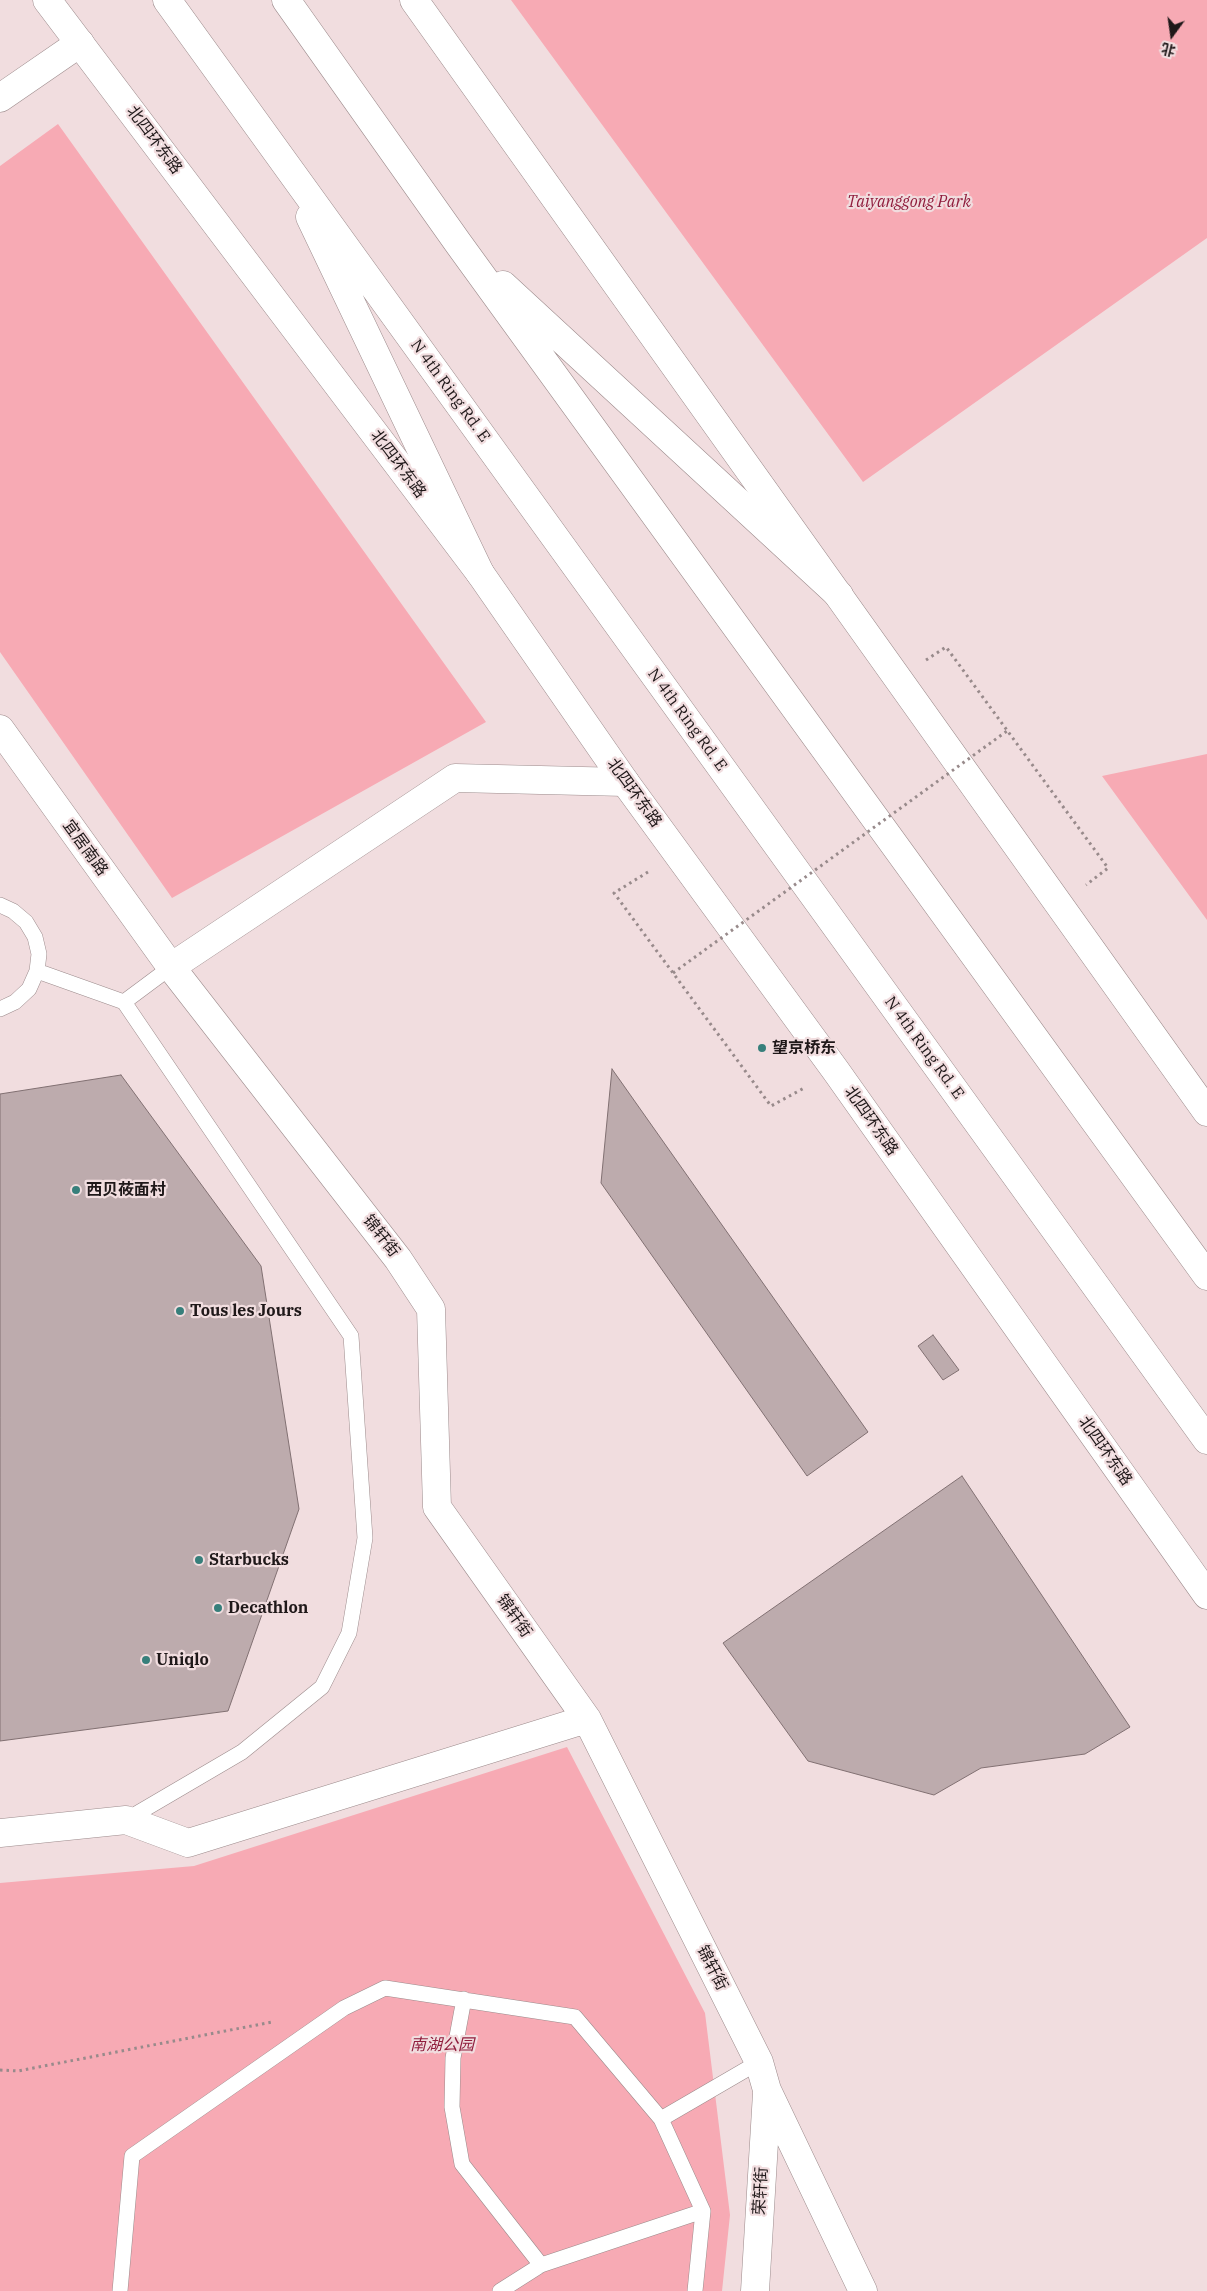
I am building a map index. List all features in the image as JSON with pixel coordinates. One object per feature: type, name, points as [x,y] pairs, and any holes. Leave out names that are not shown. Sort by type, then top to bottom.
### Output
[{"type":"main road","name":"北四环东路","points":[[47,0],[480,573],[625,782],[836,1071],[1207,1595]]},
{"type":"main road","name":"N 4th Ring Rd. E","points":[[167,0],[1207,1440]]},
{"type":"main road","points":[[286,0],[458,243],[1207,1276]]},
{"type":"main road","points":[[414,0],[1207,1112]]},
{"type":"main road","points":[[0,98],[80,43]]},
{"type":"main road","points":[[279,153],[480,573]]},
{"type":"main road","points":[[458,243],[839,595]]},
{"type":"main road","name":"宜居南路","points":[[0,729],[171,967]]},
{"type":"main road","points":[[171,967],[454,778],[625,782]]},
{"type":"main road","name":"锦轩街","points":[[171,967],[398,1259],[431,1309],[437,1507],[587,1719],[759,2062],[767,2090],[863,2291]]},
{"type":"main road","points":[[0,1833],[126,1820],[188,1843],[587,1719]]},
{"type":"main road","name":"荣轩街","points":[[755,2291],[767,2090]]},
{"type":"lane","points":[[0,905],[13,911],[26,922],[35,937],[38,954],[37,971],[29,989],[15,1002],[0,1010]]},
{"type":"lane","points":[[124,1002],[171,967]]},
{"type":"lane","points":[[37,971],[124,1002],[351,1336],[365,1538],[348,1633],[322,1687],[242,1752],[126,1820]]},
{"type":"lane","points":[[120,2291],[132,2156],[344,2008],[385,1988],[575,2017],[661,2120],[703,2210],[695,2291]]},
{"type":"lane","points":[[464,1999],[453,2058],[452,2107],[462,2164],[541,2265]]},
{"type":"lane","points":[[661,2120],[759,2062]]},
{"type":"lane","points":[[500,2291],[541,2265],[703,2210]]},
{"type":"path","points":[[946,647],[1108,868]]},
{"type":"path","points":[[673,973],[1007,731]]},
{"type":"path","points":[[677,853],[614,893],[771,1106]]},
{"type":"path","points":[[0,2070],[18,2071],[47,2066],[278,2021]]},
{"type":"green space","name":"Taiyanggong Park","points":[[511,0],[1207,0],[1207,238],[863,482]]},
{"type":"green space","points":[[58,124],[486,722],[172,898],[0,652],[0,166]]},
{"type":"green space","points":[[1207,754],[1207,920],[1102,776]]},
{"type":"green space","name":"南湖公园","points":[[567,1747],[705,2013],[730,2215],[722,2291],[0,2291],[0,1883],[194,1866]]},
{"type":"building","points":[[612,1069],[868,1432],[807,1476],[601,1183]]},
{"type":"building","points":[[121,1075],[261,1266],[299,1509],[228,1711],[0,1741],[0,1094]]},
{"type":"building","points":[[933,1335],[959,1370],[943,1380],[918,1346]]},
{"type":"building","points":[[962,1476],[1130,1727],[1085,1754],[981,1768],[934,1795],[808,1761],[723,1643]]},
{"type":"place","name":"望京桥东","points":[[762,1048]]},
{"type":"place","name":"西贝莜面村","points":[[76,1190]]},
{"type":"place","name":"Tous les Jours","points":[[180,1311]]},
{"type":"place","name":"Starbucks","points":[[199,1560]]},
{"type":"place","name":"Decathlon","points":[[218,1608]]},
{"type":"place","name":"Uniqlo","points":[[146,1660]]}]
